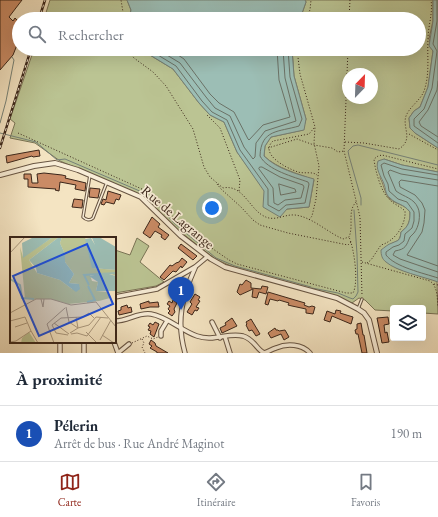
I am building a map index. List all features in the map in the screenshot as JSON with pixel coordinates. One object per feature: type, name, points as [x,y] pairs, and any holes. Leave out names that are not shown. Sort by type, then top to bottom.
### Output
[{"type":"street","name":"Rue de Lagrange","points":[[2,175],[34,166],[55,163],[66,165],[140,197],[181,236],[217,264],[232,270],[336,298],[364,312],[369,320],[377,353]]},
{"type":"street","points":[[116,298],[157,289],[195,267],[207,257]]},
{"type":"street","points":[[185,353],[181,328],[181,310],[187,287],[195,267]]},
{"type":"street","points":[[177,278],[184,281],[187,287]]},
{"type":"street","points":[[116,321],[126,320],[136,315],[146,314],[157,316],[196,336],[205,338],[220,338],[237,335],[250,339],[264,353],[281,346],[288,345],[299,346],[310,353]]},
{"type":"street","points":[[160,336],[161,331],[167,321]]},
{"type":"street","points":[[212,322],[220,338]]},
{"type":"street","points":[[225,337],[230,353]]},
{"type":"street","points":[[114,343],[118,353],[129,344]]},
{"type":"lane","points":[[90,175],[83,217],[85,219],[88,220],[93,218],[107,182]]},
{"type":"lane","points":[[358,309],[362,298]]},
{"type":"path","points":[[121,0],[123,12]]},
{"type":"path","points":[[309,12],[311,0]]},
{"type":"path","points":[[349,12],[350,0]]},
{"type":"path","points":[[344,142],[364,143],[399,150],[406,141],[408,133],[406,116],[418,101],[426,85],[429,60],[428,39],[432,0]]},
{"type":"path","points":[[132,56],[153,72],[166,86],[193,129],[204,167],[221,189],[253,220],[260,225],[294,234],[348,245],[352,242]]},
{"type":"path","points":[[298,56],[300,74],[315,127],[314,145],[319,166],[316,200],[312,216],[309,220]]},
{"type":"path","points":[[348,56],[344,150],[360,217],[362,298]]},
{"type":"path","points":[[207,115],[220,128],[240,180],[239,191]]},
{"type":"path","points":[[315,127],[309,134],[273,140],[269,144],[268,148],[273,158],[289,168],[300,173],[314,173],[317,176]]},
{"type":"path","points":[[18,133],[144,190],[184,227],[213,249],[237,264],[346,293],[353,293],[355,287],[354,251],[349,237],[352,228],[351,211],[356,202]]},
{"type":"path","points":[[408,133],[438,150]]},
{"type":"path","points":[[268,148],[297,140],[332,148],[338,152],[344,150]]},
{"type":"path","points":[[367,263],[371,260],[381,244],[386,243],[395,235],[404,222],[405,216],[405,211],[390,201],[385,195],[374,160],[378,156],[382,155],[438,169]]},
{"type":"path","points":[[215,182],[223,188],[230,187],[239,191],[255,210],[268,218],[275,219],[284,216],[296,216],[309,220],[343,239],[349,237]]},
{"type":"path","points":[[362,261],[438,285]]},
{"type":"path","points":[[434,284],[436,288],[438,307]]},
{"type":"path","points":[[129,344],[147,336],[153,339],[160,336]]},
{"type":"path","points":[[141,339],[144,344],[142,347],[145,353]]},
{"type":"green space","points":[[50,0],[127,0],[131,10],[131,12],[46,12]]},
{"type":"green space","points":[[305,0],[433,0],[433,21],[429,39],[433,51],[428,87],[420,107],[414,111],[409,118],[410,128],[438,148],[438,172],[402,165],[384,159],[380,178],[389,198],[405,207],[410,212],[410,218],[406,228],[401,232],[398,240],[387,247],[396,268],[437,281],[438,314],[426,313],[426,305],[390,305],[390,311],[375,310],[365,300],[359,298],[352,303],[247,273],[215,259],[175,228],[141,195],[60,161],[35,143],[10,138],[15,123],[10,119],[32,56],[152,56],[173,69],[210,115],[224,122],[237,152],[265,191],[287,209],[309,207],[314,180],[281,167],[264,156],[265,146],[271,137],[303,130],[306,119],[294,76],[293,56],[426,56],[426,12],[302,12],[306,2]]},
{"type":"green space","points":[[137,238],[149,246],[140,262],[164,282],[156,286],[116,293],[116,250],[130,255]]},
{"type":"water","points":[[127,0],[305,0],[306,2],[302,12],[131,12]]},
{"type":"water","points":[[433,0],[438,0],[438,148],[410,128],[409,118],[414,111],[420,107],[428,87],[433,51],[429,46],[433,21]]},
{"type":"water","points":[[152,56],[293,56],[294,76],[306,119],[304,130],[271,137],[265,146],[264,156],[269,161],[281,168],[314,179],[309,207],[287,209],[280,217],[263,207],[264,191],[237,152],[224,122],[210,115],[173,69]]},
{"type":"water","points":[[384,159],[402,165],[438,172],[438,282],[410,274],[396,268],[386,262],[382,257],[381,250],[389,244],[399,240],[401,232],[406,228],[410,215],[410,212],[407,209],[393,200],[386,193],[377,167],[378,161]]},
{"type":"building","points":[[0,0],[22,0],[9,17],[12,20],[12,56],[0,70]]},
{"type":"building","points":[[39,150],[40,156],[32,156],[7,163],[6,156]]},
{"type":"building","points":[[44,173],[62,175],[66,176],[65,178],[86,183],[85,191],[75,189],[76,185],[60,182],[59,191],[55,190],[56,189],[28,187],[28,179],[24,179],[24,174],[31,174],[32,183],[38,183],[37,174]]},
{"type":"building","points":[[90,188],[100,189],[98,198],[89,197]]},
{"type":"building","points":[[108,191],[121,195],[119,200],[116,199],[114,204],[106,202],[104,205],[101,204],[103,199],[106,200]]},
{"type":"building","points":[[74,199],[83,200],[82,208],[72,207]]},
{"type":"building","points":[[152,217],[160,224],[158,227],[169,235],[165,240],[161,237],[162,235],[155,231],[150,238],[143,233]]},
{"type":"building","points":[[181,244],[197,256],[193,260],[178,248]]},
{"type":"building","points":[[182,258],[187,262],[182,268],[181,266],[176,272],[173,271],[164,280],[160,277],[170,265],[172,266],[179,262]]},
{"type":"building","points":[[246,280],[251,283],[251,288],[261,289],[262,286],[268,287],[266,294],[259,292],[257,298],[252,297],[253,289],[240,295],[237,292],[240,284],[242,285]]},
{"type":"building","points":[[268,292],[305,303],[304,305],[309,307],[315,307],[313,314],[306,313],[306,309],[288,305],[289,303],[279,300],[270,299],[268,305],[265,304]]},
{"type":"building","points":[[195,294],[200,297],[198,300],[200,301],[196,307],[199,308],[197,311],[195,310],[192,315],[187,312],[192,304],[190,302]]},
{"type":"building","points":[[173,300],[177,303],[174,309],[175,312],[172,316],[168,313],[170,311],[168,309],[170,306],[167,304],[169,301],[172,303]]},
{"type":"building","points":[[149,301],[149,303],[158,302],[159,307],[141,309],[140,304]]},
{"type":"building","points":[[127,305],[128,308],[131,307],[132,312],[119,315],[118,311],[121,310],[121,307]]},
{"type":"building","points":[[336,310],[341,311],[340,313],[353,317],[351,324],[332,316],[330,322],[324,320],[327,311],[335,314]]},
{"type":"building","points":[[388,317],[389,324],[384,325],[385,333],[387,332],[389,342],[382,343],[377,318]]},
{"type":"building","points":[[232,318],[237,326],[222,333],[220,328],[226,325],[225,323]]},
{"type":"building","points":[[251,319],[260,334],[256,336],[252,330],[249,331],[246,325],[246,322]]},
{"type":"building","points":[[155,322],[159,324],[154,337],[150,334],[151,331],[148,330],[150,327],[148,326],[150,323],[153,325]]},
{"type":"building","points":[[361,323],[367,353],[362,353],[358,334],[356,334],[355,330],[357,329],[357,324]]},
{"type":"building","points":[[275,328],[279,331],[285,330],[289,337],[284,340],[281,334],[271,338],[268,333]]},
{"type":"building","points":[[151,340],[156,346],[168,353],[157,353],[150,348],[152,346],[149,344]]},
{"type":"waterway","points":[[0,123],[14,60],[12,57]]},
{"type":"waterway","points":[[0,133],[36,142],[57,160],[65,159],[142,192],[154,201],[174,223],[216,258],[235,266],[311,287]]},
{"type":"waterway","points":[[361,205],[361,198],[348,151],[353,146],[358,145],[438,165]]},
{"type":"waterway","points":[[312,288],[338,293],[353,299],[356,296],[358,292],[354,210]]},
{"type":"railway","points":[[41,12],[45,0]]},
{"type":"railway","points":[[0,148],[29,56]]},
{"type":"place","name":"Pélerin","points":[[181,310]]}]
